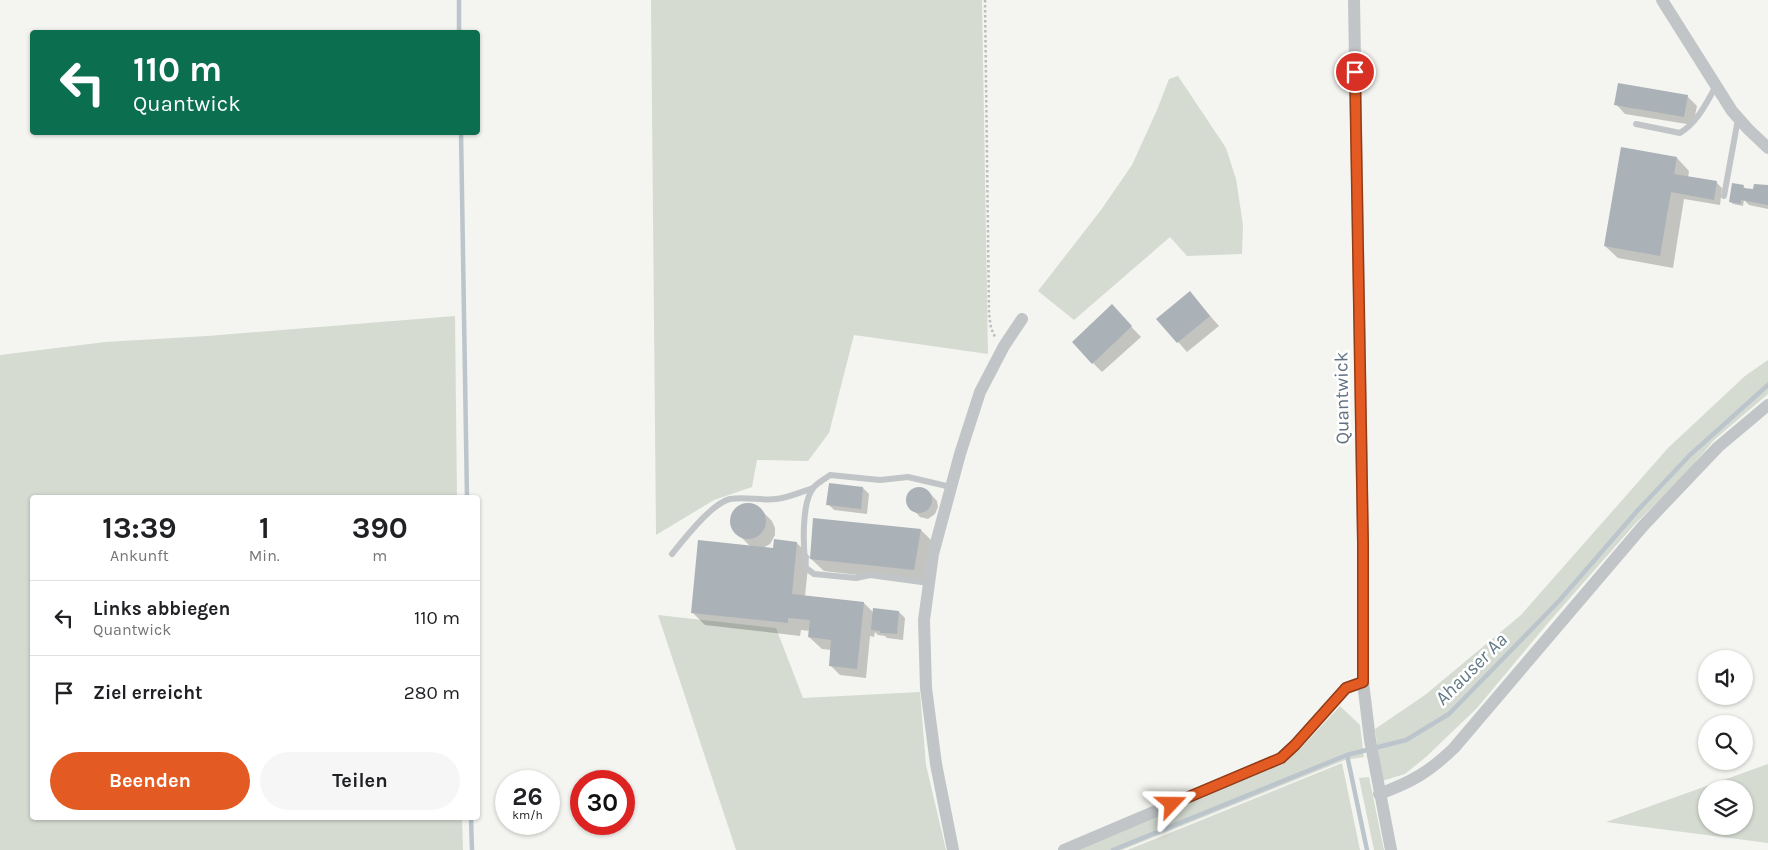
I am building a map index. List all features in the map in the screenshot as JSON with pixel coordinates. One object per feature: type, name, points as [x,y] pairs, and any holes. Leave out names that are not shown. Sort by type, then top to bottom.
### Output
[{"type":"street","name":"Quantwick","points":[[1354,0],[1363,543],[1363,682],[1370,740],[1390,850]]},
{"type":"street","points":[[1662,0],[1716,86],[1738,117],[1768,148]]},
{"type":"street","points":[[953,850],[936,764],[926,688],[924,620],[928,583],[933,554],[951,487],[980,392],[1004,346],[1022,318]]},
{"type":"street","points":[[1379,794],[1417,779],[1454,748],[1643,526],[1718,447],[1768,405]]},
{"type":"street","points":[[1064,850],[1281,758],[1346,688],[1363,682]]},
{"type":"lane","points":[[1636,124],[1680,133],[1690,127],[1697,118],[1716,86]]},
{"type":"lane","points":[[1724,196],[1738,117]]},
{"type":"lane","points":[[672,554],[705,516],[729,500],[748,498],[777,500],[813,488],[830,475],[880,480],[908,477],[951,487]]},
{"type":"lane","points":[[813,488],[806,505],[804,555],[806,568],[814,574],[856,578],[870,575],[928,583]]},
{"type":"path","points":[[985,0],[989,314],[991,328],[997,342],[1004,346]]},
{"type":"shaded area","points":[[651,0],[982,0],[988,354],[854,335],[829,433],[808,461],[757,460],[752,487],[714,500],[656,535]]},
{"type":"shaded area","points":[[1178,76],[1226,148],[1236,179],[1243,225],[1242,254],[1187,256],[1170,237],[1074,320],[1038,291],[1101,210],[1132,165],[1169,79]]},
{"type":"shaded area","points":[[455,316],[457,495],[30,495],[30,820],[462,820],[463,850],[0,850],[0,355],[105,342],[207,336]]},
{"type":"shaded area","points":[[1768,360],[1768,394],[1714,440],[1683,477],[1635,524],[1548,623],[1477,708],[1427,756],[1405,774],[1382,781],[1375,729],[1425,695],[1521,615],[1668,448],[1745,376]]},
{"type":"shaded area","points":[[658,615],[776,628],[803,698],[920,692],[926,765],[946,850],[736,850]]},
{"type":"shaded area","points":[[1340,706],[1360,725],[1364,757],[1345,760],[1122,850],[1072,850],[1282,760],[1300,749]]},
{"type":"shaded area","points":[[1342,763],[1360,850],[1127,850],[1155,839]]},
{"type":"shaded area","points":[[1768,764],[1768,843],[1706,835],[1753,835],[1753,780],[1723,780]]},
{"type":"shaded area","points":[[1369,777],[1384,850],[1374,850],[1359,778]]},
{"type":"shaded area","points":[[1698,789],[1698,834],[1606,822]]},
{"type":"building","points":[[1618,83],[1688,95],[1684,117],[1614,105]]},
{"type":"building","points":[[1621,147],[1677,157],[1674,174],[1717,181],[1714,200],[1671,192],[1660,256],[1604,246]]},
{"type":"building","points":[[1732,183],[1744,185],[1743,188],[1753,189],[1754,184],[1768,185],[1768,205],[1741,200],[1741,204],[1729,202]]},
{"type":"building","points":[[1190,291],[1210,316],[1177,343],[1156,319]]},
{"type":"building","points":[[1112,304],[1132,326],[1092,364],[1072,342]]},
{"type":"building","points":[[829,483],[863,487],[861,509],[826,505]]},
{"type":"building","points":[[919,487],[928,491],[932,500],[928,509],[919,513],[910,509],[906,500],[910,491]]},
{"type":"building","points":[[748,503],[755,504],[761,508],[765,514],[765,528],[761,534],[755,538],[748,539],[741,538],[735,534],[731,528],[730,521],[731,514],[735,508],[741,504]]},
{"type":"building","points":[[813,518],[921,529],[914,570],[810,559]]},
{"type":"building","points":[[774,539],[797,542],[792,594],[864,602],[857,669],[829,666],[831,640],[808,637],[810,620],[788,618],[788,623],[691,613],[698,540],[773,548]]},
{"type":"building","points":[[873,608],[899,611],[897,634],[880,633],[880,631],[871,630]]},
{"type":"waterway","points":[[459,0],[459,30]]},
{"type":"waterway","points":[[461,135],[467,495]]},
{"type":"waterway","name":"Ahauser Aa","points":[[1113,850],[1347,755],[1406,740],[1449,714],[1559,601],[1638,510],[1690,455],[1768,385]]},
{"type":"waterway","points":[[1347,755],[1367,850]]},
{"type":"waterway","points":[[471,820],[472,850]]},
{"type":"route","points":[[1172,804],[1281,758],[1311,728],[1346,688],[1363,682],[1363,543],[1355,72]]}]
